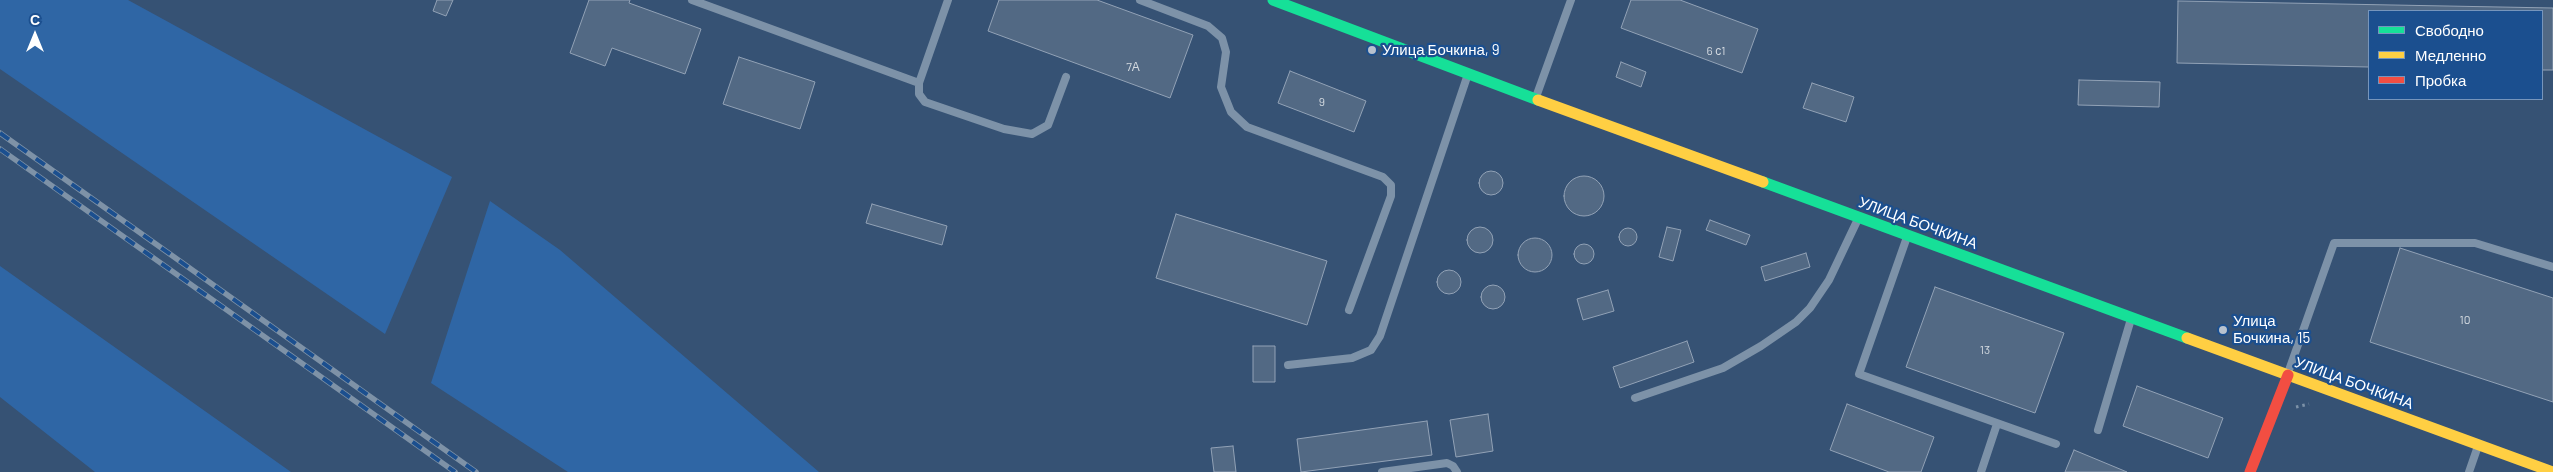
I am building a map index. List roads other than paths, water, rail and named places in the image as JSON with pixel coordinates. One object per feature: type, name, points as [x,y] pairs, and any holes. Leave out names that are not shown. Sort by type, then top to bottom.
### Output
[{"type":"street","name":"УЛИЦА БОЧКИНА","points":[[1273,0],[1300,5],[1468,74],[1535,99],[2553,472]]},
{"type":"street","points":[[2250,472],[2288,375]]},
{"type":"lane","points":[[692,0],[919,83]]},
{"type":"lane","points":[[948,0],[919,83],[919,94],[925,102],[1004,129],[1032,134],[1048,125],[1066,77]]},
{"type":"lane","points":[[1140,0],[1208,26],[1222,38],[1226,52],[1221,87],[1231,112],[1247,127],[1383,177],[1391,185],[1392,196],[1349,310]]},
{"type":"lane","points":[[1535,99],[1571,0]]},
{"type":"lane","points":[[1288,365],[1352,358],[1371,350],[1380,336],[1468,74]]},
{"type":"lane","points":[[1635,398],[1723,368],[1761,346],[1796,322],[1810,308],[1829,280],[1858,218]]},
{"type":"lane","points":[[1908,235],[1859,374],[2056,444]]},
{"type":"lane","points":[[2288,375],[2334,243],[2475,242],[2553,267]]},
{"type":"lane","points":[[2098,430],[2132,317]]},
{"type":"lane","points":[[1981,472],[1997,424]]},
{"type":"lane","points":[[2469,472],[2479,445]]},
{"type":"lane","points":[[1382,472],[1447,464],[1453,466],[1457,472]]},
{"type":"railway","points":[[0,133],[476,472]]},
{"type":"railway","points":[[0,149],[455,472]]},
{"type":"place","name":"Улица Бочкина, 9","points":[[1372,50]]},
{"type":"place","name":"Улица Бочкина, 15","points":[[2223,330]]}]
